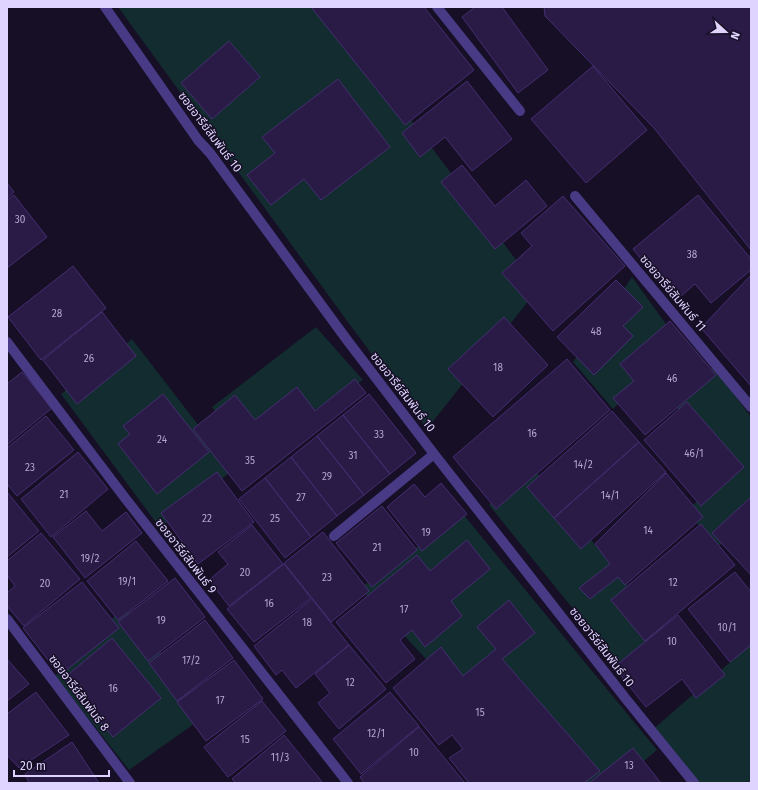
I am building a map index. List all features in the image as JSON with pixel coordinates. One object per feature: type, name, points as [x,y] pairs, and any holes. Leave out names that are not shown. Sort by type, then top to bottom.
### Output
[{"type":"street","name":"ซอยอารีย์สัมพันธ์ 10","points":[[105,7],[198,140],[210,153],[347,340],[434,454],[626,699],[694,783]]},
{"type":"street","points":[[437,7],[520,111]]},
{"type":"street","name":"ซอยอารีย์สัมพันธ์ 11","points":[[575,196],[751,407]]},
{"type":"street","name":"ซอยอารีย์สัมพันธ์ 9","points":[[7,342],[125,498],[348,783]]},
{"type":"street","points":[[334,536],[434,454]]},
{"type":"street","name":"ซอยอารีย์สัมพันธ์ 8","points":[[7,619],[130,783]]},
{"type":"green space","points":[[118,7],[326,7],[538,289],[427,429],[342,314]]},
{"type":"green space","points":[[632,277],[679,342],[613,409],[573,362]]},
{"type":"green space","points":[[316,327],[363,380],[245,453],[212,407]]},
{"type":"green space","points":[[132,339],[233,470],[160,528],[61,394]]},
{"type":"green space","points":[[714,367],[751,417],[751,527],[716,547],[687,511],[728,471],[672,402]]},
{"type":"green space","points":[[530,464],[667,634],[624,672],[489,505]]},
{"type":"green space","points":[[463,514],[657,750],[618,783],[541,783],[360,588]]},
{"type":"green space","points":[[125,606],[208,714],[129,770],[55,676]]},
{"type":"green space","points":[[751,644],[751,783],[695,783],[651,731]]},
{"type":"building","points":[[311,7],[424,7],[474,70],[405,125]]},
{"type":"building","points":[[475,7],[502,7],[548,70],[518,93],[462,17]]},
{"type":"building","points":[[544,7],[751,7],[751,250],[654,128],[545,16]]},
{"type":"building","points":[[229,41],[260,77],[212,119],[181,83]]},
{"type":"building","points":[[593,66],[647,130],[586,183],[531,119]]},
{"type":"building","points":[[338,79],[390,147],[321,200],[304,179],[271,205],[247,175],[275,153],[262,137]]},
{"type":"building","points":[[467,81],[512,139],[472,171],[445,137],[420,157],[402,133]]},
{"type":"building","points":[[462,165],[495,206],[526,180],[547,206],[495,249],[441,182]]},
{"type":"building","points":[[7,183],[14,192],[7,198]]},
{"type":"building","points":[[14,195],[47,237],[7,268],[7,200]]},
{"type":"building","points":[[698,195],[751,259],[751,270],[711,303],[695,284],[675,301],[633,249]]},
{"type":"building","points":[[563,196],[625,266],[553,331],[502,273],[532,246],[521,233]]},
{"type":"building","points":[[73,266],[106,308],[41,360],[8,317]]},
{"type":"building","points":[[751,275],[751,386],[701,328]]},
{"type":"building","points":[[616,280],[643,307],[623,326],[633,336],[594,375],[557,337]]},
{"type":"building","points":[[102,312],[136,356],[77,404],[43,360]]},
{"type":"building","points":[[504,317],[548,365],[493,417],[448,369]]},
{"type":"building","points":[[670,321],[716,375],[645,435],[613,398],[634,381],[620,364]]},
{"type":"building","points":[[567,359],[610,410],[496,509],[453,457]]},
{"type":"building","points":[[22,372],[52,408],[7,445],[7,384]]},
{"type":"building","points":[[355,379],[366,393],[242,491],[193,429],[235,395],[255,420],[297,387],[315,411]]},
{"type":"building","points":[[163,394],[209,452],[157,494],[118,444],[130,434],[123,426]]},
{"type":"building","points":[[369,394],[416,453],[390,474],[343,415]]},
{"type":"building","points":[[687,402],[744,467],[701,506],[644,440]]},
{"type":"building","points":[[612,411],[639,442],[554,518],[527,487]]},
{"type":"building","points":[[343,415],[390,474],[364,495],[317,436]]},
{"type":"building","points":[[46,416],[74,450],[17,496],[7,484],[7,448]]},
{"type":"building","points":[[317,436],[364,495],[337,516],[291,457]]},
{"type":"building","points":[[639,442],[666,472],[581,549],[554,518]]},
{"type":"building","points":[[78,452],[108,489],[51,537],[21,499]]},
{"type":"building","points":[[291,457],[337,516],[311,537],[265,478]]},
{"type":"building","points":[[217,472],[254,522],[198,564],[161,513]]},
{"type":"building","points":[[666,473],[703,517],[625,585],[618,577],[590,599],[579,588],[610,564],[595,544]]},
{"type":"building","points":[[265,478],[311,537],[285,558],[239,499]]},
{"type":"building","points":[[441,483],[467,514],[422,551],[387,507],[414,484],[425,497]]},
{"type":"building","points":[[7,492],[39,531],[7,557]]},
{"type":"building","points":[[751,497],[751,575],[712,533]]},
{"type":"building","points":[[382,506],[417,550],[372,587],[336,543]]},
{"type":"building","points":[[86,511],[102,531],[126,512],[142,533],[85,578],[53,537]]},
{"type":"building","points":[[701,524],[735,565],[645,641],[611,600]]},
{"type":"building","points":[[252,525],[283,564],[229,606],[209,580],[228,564],[218,552]]},
{"type":"building","points":[[323,532],[369,591],[331,622],[284,563]]},
{"type":"building","points":[[41,533],[80,579],[24,626],[7,606],[7,593],[15,586],[7,575],[7,561]]},
{"type":"building","points":[[467,540],[490,569],[451,601],[462,616],[425,647],[412,630],[400,640],[415,659],[386,683],[336,622],[417,555],[430,571]]},
{"type":"building","points":[[136,541],[168,581],[118,620],[87,581]]},
{"type":"building","points":[[284,564],[311,598],[254,642],[227,609]]},
{"type":"building","points":[[735,572],[751,592],[751,645],[730,662],[688,609]]},
{"type":"building","points":[[175,578],[205,617],[148,661],[118,622]]},
{"type":"building","points":[[82,582],[119,628],[60,675],[23,628]]},
{"type":"building","points":[[312,599],[349,645],[296,688],[282,670],[276,675],[254,646]]},
{"type":"building","points":[[509,600],[535,633],[502,659],[600,771],[584,783],[469,783],[449,758],[463,749],[452,735],[439,745],[393,688],[441,647],[463,676],[496,649],[477,627]]},
{"type":"building","points":[[678,615],[725,675],[696,698],[682,679],[646,707],[614,667]]},
{"type":"building","points":[[205,620],[233,658],[177,701],[149,663]]},
{"type":"building","points":[[112,638],[161,698],[113,737],[64,678]]},
{"type":"building","points":[[349,645],[386,689],[339,729],[318,703],[330,693],[315,674]]},
{"type":"building","points":[[7,659],[29,684],[7,701]]},
{"type":"building","points":[[234,660],[263,699],[206,741],[177,702]]},
{"type":"building","points":[[36,692],[69,735],[19,768],[7,755],[7,714]]},
{"type":"building","points":[[390,692],[419,726],[361,774],[333,739]]},
{"type":"building","points":[[262,701],[286,731],[228,777],[204,747]]},
{"type":"building","points":[[419,727],[465,783],[364,783],[360,777]]},
{"type":"building","points":[[284,735],[323,783],[236,783],[232,779]]},
{"type":"building","points":[[72,742],[99,783],[29,783],[25,774]]},
{"type":"building","points":[[633,748],[661,783],[589,783]]}]
